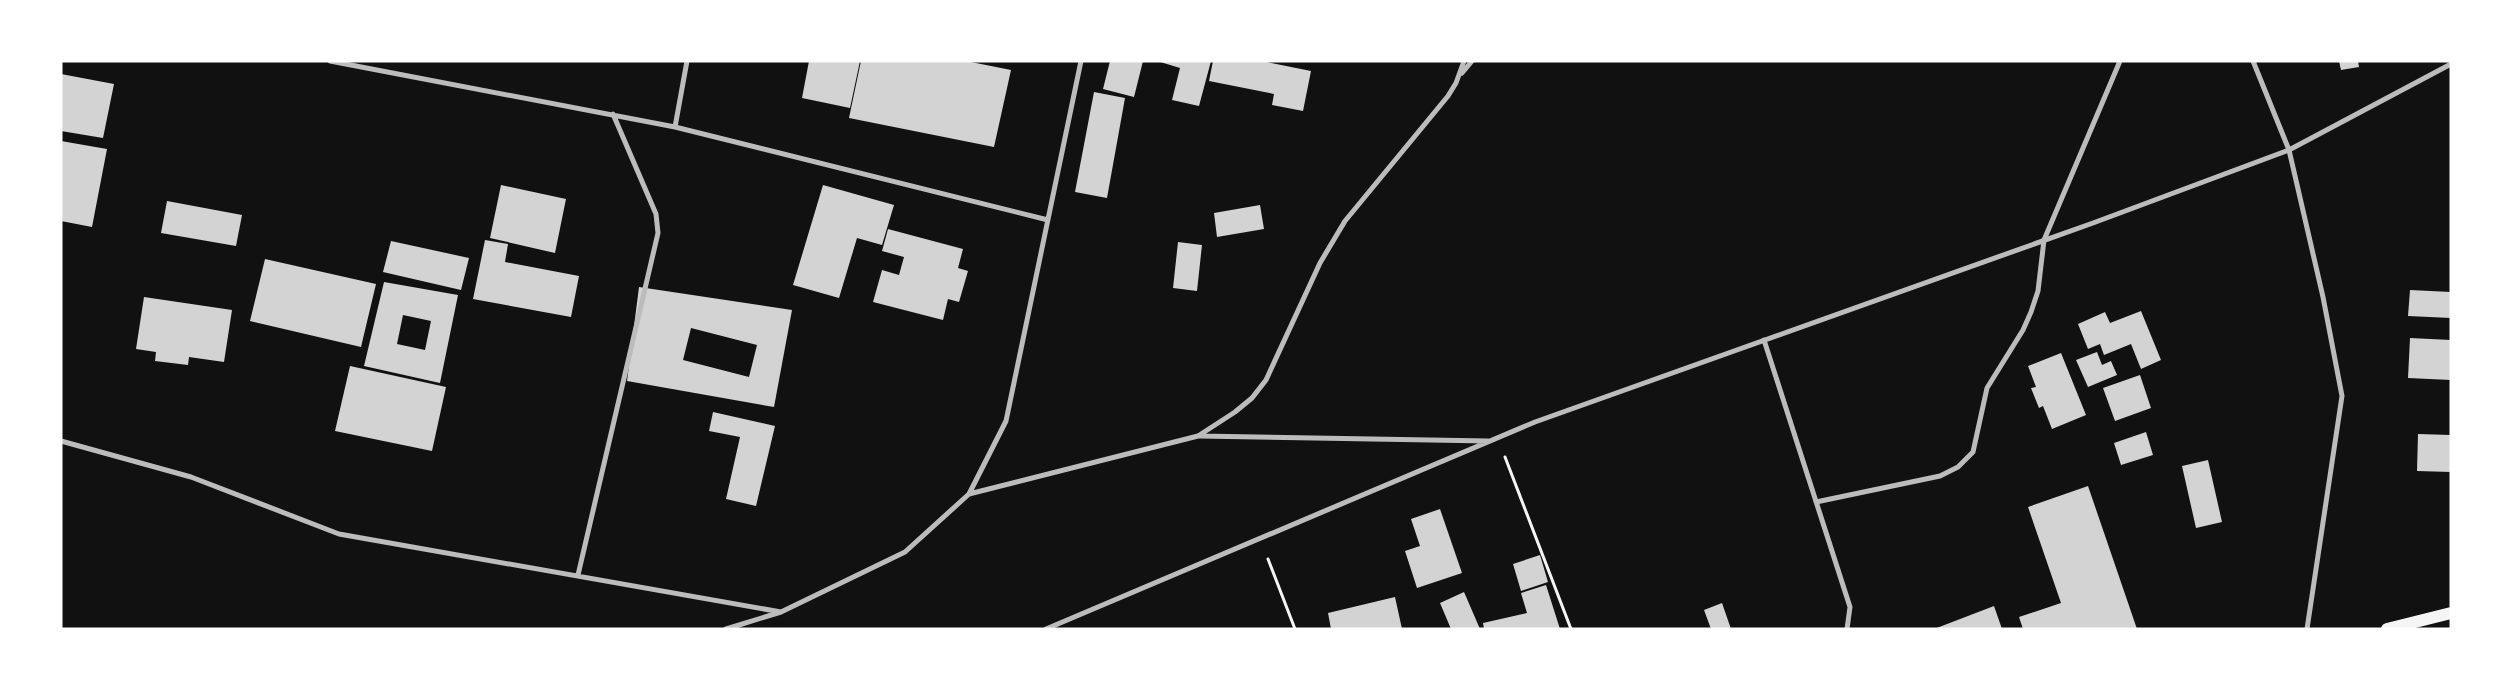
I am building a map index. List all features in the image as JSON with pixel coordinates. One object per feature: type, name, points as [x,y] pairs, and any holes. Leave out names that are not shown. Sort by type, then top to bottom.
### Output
[{"type":"main road","points":[[2387,629],[2451,613]]},
{"type":"street","points":[[330,61],[356,64],[675,127],[1048,220]]},
{"type":"street","points":[[675,127],[686,61]]},
{"type":"street","points":[[726,629],[781,612],[905,552],[969,494],[1006,421],[1081,61]]},
{"type":"street","points":[[1460,75],[1464,61]]},
{"type":"street","points":[[1198,436],[1252,398],[1266,380],[1320,263],[1345,220],[1448,96],[1460,75],[1472,61]]},
{"type":"street","points":[[1816,502],[1940,476],[1958,466],[1973,452],[1991,379],[2023,330],[2031,312],[2038,291],[2044,240],[2120,61]]},
{"type":"street","points":[[2253,61],[2289,150],[2323,297],[2342,396],[2307,629]]},
{"type":"street","points":[[1046,629],[1535,422],[2044,240],[2289,150],[2451,64]]},
{"type":"street","points":[[578,575],[658,234],[656,214],[613,114]]},
{"type":"street","points":[[1764,340],[1850,607],[1846,629]]},
{"type":"street","points":[[969,494],[1198,436],[1490,441]]},
{"type":"street","points":[[61,441],[191,477],[339,534],[781,612]]},
{"type":"path","points":[[1497,438],[1571,629]]},
{"type":"path","points":[[1259,538],[1295,629]]},
{"type":"building","points":[[809,61],[860,61],[850,108],[802,98]]},
{"type":"building","points":[[861,61],[966,61],[1011,70],[994,147],[849,118]]},
{"type":"building","points":[[1110,61],[1143,61],[1134,97],[1103,89]]},
{"type":"building","points":[[1157,61],[1211,61],[1199,106],[1172,100],[1180,68]]},
{"type":"building","points":[[1213,61],[1262,61],[1311,71],[1303,111],[1272,105],[1274,94],[1209,81]]},
{"type":"building","points":[[2339,61],[2358,61],[2359,67],[2341,70]]},
{"type":"building","points":[[61,74],[114,84],[103,138],[61,131]]},
{"type":"building","points":[[1094,92],[1125,98],[1107,198],[1075,192]]},
{"type":"building","points":[[61,141],[107,149],[92,227],[61,221]]},
{"type":"building","points":[[501,185],[566,199],[555,253],[490,238]]},
{"type":"building","points":[[823,185],[894,205],[882,245],[857,238],[839,298],[793,285]]},
{"type":"building","points":[[167,201],[242,215],[236,246],[161,233]]},
{"type":"building","points":[[1260,205],[1264,229],[1217,237],[1214,213]]},
{"type":"building","points":[[888,229],[963,249],[958,268],[968,271],[959,302],[948,299],[943,320],[873,302],[882,270],[899,275],[904,257],[882,251]]},
{"type":"building","points":[[485,240],[508,244],[505,262],[579,276],[571,317],[473,299]]},
{"type":"building","points":[[391,241],[469,258],[461,290],[383,272]]},
{"type":"building","points":[[1178,242],[1202,245],[1197,291],[1173,288]]},
{"type":"building","points":[[265,259],[376,284],[361,347],[250,321]]},
{"type":"building","points":[[384,282],[458,295],[440,383],[364,366]],"holes":[[[403,315],[431,321],[425,350],[397,344]]]},
{"type":"building","points":[[639,287],[792,310],[774,407],[627,381]],"holes":[[[691,328],[757,345],[749,377],[683,360]]]},
{"type":"building","points":[[2410,290],[2451,292],[2451,318],[2408,316]]},
{"type":"building","points":[[144,297],[232,310],[224,362],[189,357],[188,365],[155,361],[156,352],[136,349]]},
{"type":"building","points":[[2141,311],[2161,360],[2141,369],[2131,344],[2104,355],[2100,344],[2088,349],[2078,324],[2105,312],[2110,323]]},
{"type":"building","points":[[2410,338],[2451,340],[2451,380],[2408,378]]},
{"type":"building","points":[[2097,352],[2102,365],[2111,361],[2117,375],[2088,387],[2076,360]]},
{"type":"building","points":[[2061,353],[2086,415],[2052,429],[2043,406],[2039,408],[2031,388],[2036,387],[2028,366]]},
{"type":"building","points":[[350,366],[446,387],[432,451],[335,431]]},
{"type":"building","points":[[2140,375],[2151,408],[2115,421],[2103,388]]},
{"type":"building","points":[[713,412],[775,426],[756,506],[726,499],[740,437],[709,431]]},
{"type":"building","points":[[2146,432],[2153,455],[2121,465],[2114,443]]},
{"type":"building","points":[[2418,434],[2451,435],[2451,472],[2417,471]]},
{"type":"building","points":[[2208,460],[2222,522],[2196,528],[2182,466]]},
{"type":"building","points":[[2088,486],[2137,629],[2023,629],[2019,617],[2061,603],[2028,507]]},
{"type":"building","points":[[1440,509],[1462,573],[1417,588],[1405,551],[1420,546],[1411,519]]},
{"type":"building","points":[[1540,555],[1548,582],[1521,591],[1513,564]]},
{"type":"building","points":[[1546,585],[1560,629],[1484,629],[1483,623],[1527,613],[1521,593]]},
{"type":"building","points":[[1464,592],[1480,629],[1451,629],[1440,603]]},
{"type":"building","points":[[1395,597],[1402,629],[1331,629],[1328,613]]},
{"type":"building","points":[[1722,603],[1731,629],[1711,629],[1704,610]]},
{"type":"building","points":[[1994,606],[2002,629],[1934,629]]}]
